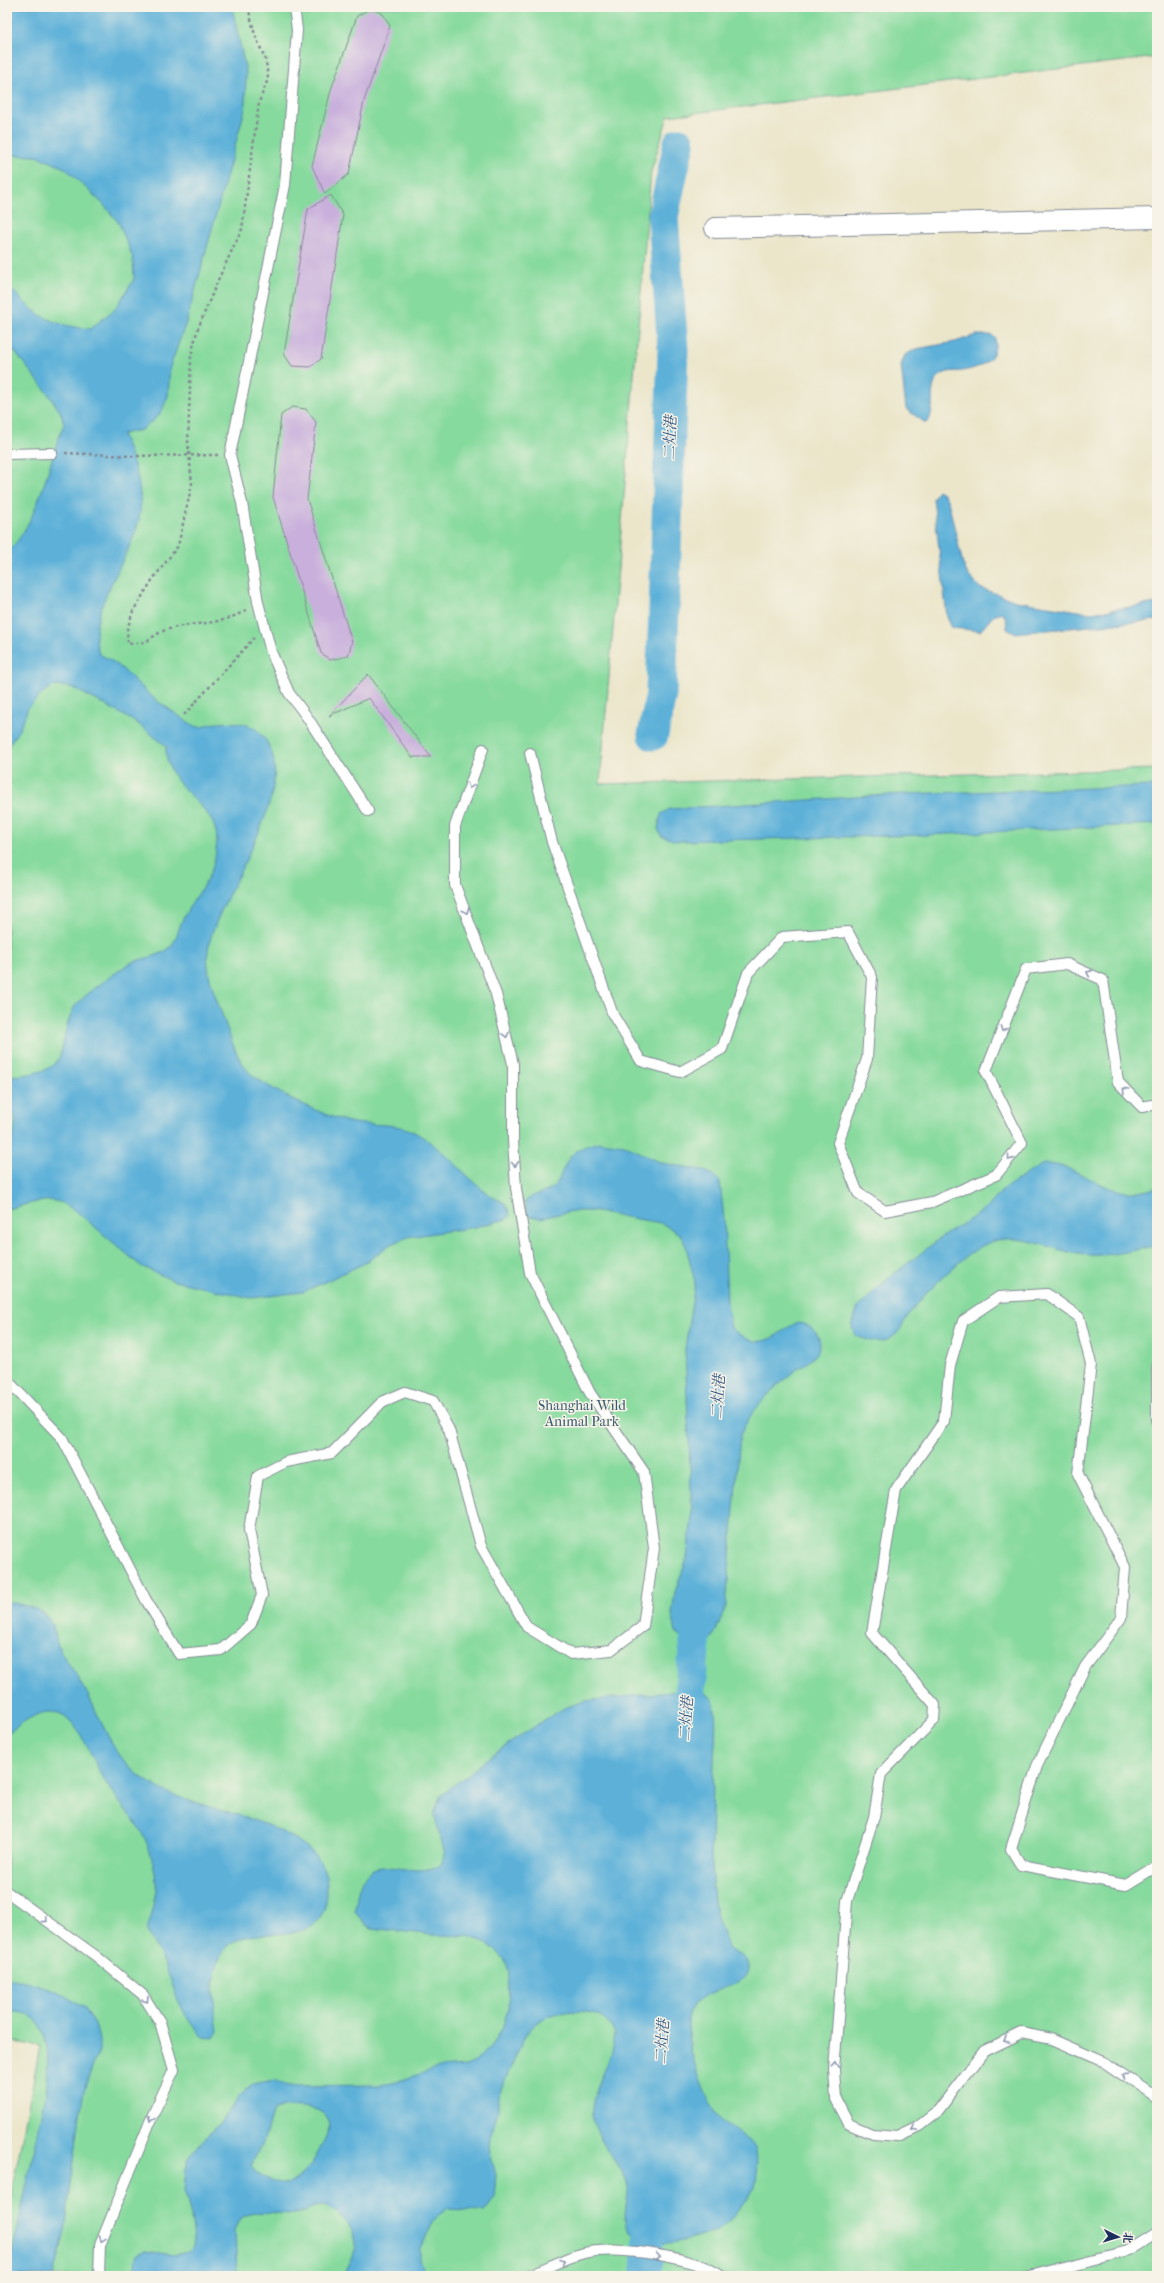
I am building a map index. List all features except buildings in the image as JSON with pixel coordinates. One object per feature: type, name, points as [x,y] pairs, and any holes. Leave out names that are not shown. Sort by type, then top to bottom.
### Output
[{"type":"street","points":[[715,228],[1157,218]]},
{"type":"lane","points":[[294,7],[297,30],[285,185],[230,455],[242,503],[258,602],[271,652],[289,693],[307,717],[368,811]]},
{"type":"lane","points":[[7,454],[52,453]]},
{"type":"lane","points":[[7,1380],[62,1438],[146,1600],[179,1654],[221,1650],[251,1624],[262,1595],[250,1530],[258,1476],[286,1462],[332,1453],[382,1402],[405,1392],[433,1401],[449,1430],[482,1546],[527,1627],[571,1654],[612,1650],[643,1626],[654,1548],[644,1472],[590,1393],[530,1273],[516,1188],[513,1140],[513,1064],[496,994],[456,885],[455,826],[483,749]]},
{"type":"lane","points":[[530,753],[552,842],[613,1015],[641,1061],[680,1072],[722,1049],[748,973],[782,937],[848,932],[872,977],[867,1059],[838,1143],[858,1193],[885,1211],[932,1202],[996,1175],[1022,1143],[986,1071],[1026,969],[1067,964],[1104,980],[1118,1082],[1142,1107],[1157,1104]]},
{"type":"lane","points":[[1157,1866],[1126,1885],[1021,1865],[1010,1849],[1037,1766],[1085,1667],[1121,1618],[1125,1567],[1078,1474],[1091,1364],[1079,1317],[1047,1294],[999,1297],[963,1322],[950,1365],[944,1421],[896,1490],[872,1633],[935,1705],[934,1720],[881,1774],[874,1818],[847,1901],[834,2070],[836,2099],[849,2124],[872,2134],[898,2136],[919,2126],[937,2112],[984,2051],[1021,2033],[1052,2040],[1104,2062],[1157,2098]]},
{"type":"lane","points":[[1157,1366],[1157,1420]]},
{"type":"lane","points":[[7,1892],[96,1956],[143,1995],[160,2022],[174,2070],[154,2112],[100,2245],[99,2276]]},
{"type":"lane","points":[[1029,2276],[1127,2251],[1157,2232]]},
{"type":"lane","points":[[527,2276],[584,2253],[619,2250],[697,2264],[712,2269],[721,2276]]},
{"type":"path","points":[[248,7],[255,35],[266,61],[268,79],[259,102],[242,229],[215,287],[197,331],[191,356],[189,457],[192,484],[178,546],[153,579],[133,611],[127,630],[128,644],[145,641],[164,630],[185,625],[208,625],[234,618],[258,602]]},
{"type":"path","points":[[258,7],[259,10],[272,7]]},
{"type":"path","points":[[52,453],[189,457],[230,455]]},
{"type":"path","points":[[184,715],[264,628]]},
{"type":"green space","name":"Shanghai Wild Animal Park","points":[[7,7],[1157,7],[1157,57],[668,116],[651,172],[600,784],[1157,769],[1157,2276],[7,2276],[7,2215],[40,2046],[7,2041]]},
{"type":"water","points":[[7,7],[232,7],[246,72],[245,109],[187,320],[170,367],[168,396],[162,411],[155,419],[141,430],[122,434],[139,482],[141,503],[140,513],[136,530],[129,548],[103,602],[98,620],[96,637],[99,654],[109,659],[127,673],[160,703],[195,726],[203,727],[210,724],[223,723],[249,725],[259,732],[272,754],[274,780],[268,808],[256,839],[215,926],[207,959],[212,986],[234,1046],[243,1065],[255,1077],[282,1094],[329,1116],[354,1123],[402,1127],[416,1133],[436,1146],[488,1194],[506,1204],[510,1215],[507,1219],[475,1227],[408,1237],[389,1245],[367,1262],[303,1292],[251,1298],[174,1281],[141,1266],[76,1211],[60,1202],[50,1200],[7,1209],[7,1153],[14,1134],[15,1115],[7,1106],[7,1076],[36,1073],[56,1063],[61,1053],[67,1025],[72,1011],[79,1001],[128,965],[159,954],[167,950],[173,944],[185,914],[205,884],[211,871],[217,841],[215,828],[209,816],[173,774],[167,761],[166,746],[137,723],[71,687],[55,686],[46,690],[28,708],[20,728],[7,748],[7,552],[18,541],[35,510],[64,424],[61,413],[47,392],[7,342],[7,286],[38,314],[45,318],[75,327],[90,329],[115,309],[134,279],[133,258],[119,223],[103,204],[65,168],[37,156],[7,155]]},
{"type":"water","points":[[976,335],[992,335],[995,338],[994,352],[991,357],[976,368],[946,372],[941,375],[934,385],[932,410],[928,422],[924,422],[906,409],[901,365],[905,355],[916,349],[955,342]]},
{"type":"water","points":[[938,490],[943,493],[948,501],[963,564],[968,575],[980,588],[1016,601],[1091,613],[1157,603],[1157,620],[1014,633],[1007,629],[1006,618],[1001,612],[994,615],[980,631],[952,628],[947,617],[933,498]]},
{"type":"water","points":[[1157,786],[1157,824],[927,835],[676,841],[661,836],[658,829],[661,814],[670,809],[902,794]]},
{"type":"water","points":[[600,1142],[624,1145],[662,1163],[702,1170],[713,1175],[720,1182],[724,1220],[727,1304],[731,1328],[745,1338],[757,1341],[768,1340],[792,1325],[800,1323],[811,1328],[818,1337],[820,1343],[816,1355],[810,1361],[795,1370],[769,1393],[750,1417],[740,1435],[726,1606],[715,1633],[704,1648],[699,1651],[694,1649],[676,1632],[672,1613],[675,1592],[687,1558],[692,1517],[685,1349],[695,1282],[686,1246],[680,1234],[661,1223],[591,1211],[572,1211],[541,1218],[528,1216],[525,1202],[532,1197],[551,1189],[556,1184],[569,1158],[577,1150]]},
{"type":"water","points":[[1043,1164],[1072,1170],[1098,1183],[1125,1192],[1140,1192],[1157,1187],[1157,1245],[1118,1253],[1089,1255],[1079,1254],[1018,1239],[994,1241],[973,1251],[943,1277],[915,1306],[900,1330],[891,1338],[877,1342],[863,1339],[854,1334],[852,1326],[858,1307],[891,1276],[946,1234],[980,1213],[1005,1188]]},
{"type":"water","points":[[7,1601],[37,1610],[49,1619],[61,1652],[79,1679],[108,1736],[124,1761],[135,1772],[152,1784],[173,1795],[251,1819],[294,1838],[311,1851],[322,1866],[327,1885],[324,1910],[314,1924],[299,1931],[245,1937],[230,1945],[219,1960],[216,1969],[214,1987],[218,2031],[214,2038],[204,2037],[183,2011],[162,1958],[149,1935],[148,1928],[156,1888],[155,1871],[150,1850],[136,1824],[102,1776],[79,1732],[67,1718],[61,1714],[46,1712],[32,1717],[7,1734]]},
{"type":"water","points":[[689,1690],[704,1692],[710,1696],[714,1704],[716,1732],[711,1866],[714,1901],[718,1920],[725,1939],[731,1949],[746,1962],[748,1968],[745,1976],[738,1982],[706,1995],[697,2001],[690,2010],[687,2022],[693,2058],[702,2086],[708,2098],[719,2117],[745,2137],[754,2146],[756,2151],[757,2164],[754,2187],[748,2198],[725,2224],[715,2232],[692,2239],[668,2243],[644,2242],[634,2237],[628,2229],[625,2217],[628,2192],[627,2182],[599,2135],[592,2117],[594,2098],[614,2044],[615,2034],[607,2022],[599,2015],[577,2011],[567,2012],[538,2021],[525,2035],[498,2096],[498,2112],[490,2138],[489,2148],[496,2175],[494,2198],[484,2211],[447,2209],[435,2219],[419,2250],[419,2260],[428,2276],[344,2276],[355,2249],[355,2239],[349,2226],[339,2214],[327,2207],[321,2206],[296,2214],[260,2212],[241,2218],[235,2230],[237,2276],[139,2276],[134,2265],[138,2254],[145,2251],[174,2255],[188,2252],[193,2247],[194,2239],[192,2223],[184,2192],[186,2168],[189,2157],[204,2139],[221,2123],[239,2097],[252,2084],[275,2080],[288,2086],[380,2085],[393,2083],[438,2068],[466,2066],[475,2062],[490,2048],[504,2023],[508,2009],[509,1972],[504,1958],[487,1943],[468,1936],[433,1935],[372,1928],[364,1924],[355,1911],[359,1888],[366,1875],[375,1868],[386,1867],[412,1870],[426,1869],[441,1865],[445,1854],[434,1814],[440,1797],[492,1755],[546,1719],[564,1708],[585,1701]],"holes":[[[283,2107],[304,2107],[317,2110],[323,2113],[330,2125],[325,2140],[304,2174],[291,2183],[285,2184],[260,2175],[251,2166],[264,2139],[273,2111]]]},
{"type":"water","points":[[7,1978],[25,1981],[55,1990],[85,2008],[96,2027],[99,2040],[99,2051],[86,2083],[81,2107],[65,2231],[54,2276],[7,2276],[46,2095],[48,2063],[45,2040],[37,2021],[27,2014],[7,2011]]},
{"type":"waterway","name":"二灶港","points":[[653,735],[661,694],[673,349],[663,217],[679,143]]},
{"type":"waterway","name":"二灶港","points":[[685,1733],[699,1607]]},
{"type":"waterway","name":"二灶港","points":[[646,2276],[650,2200]]}]
